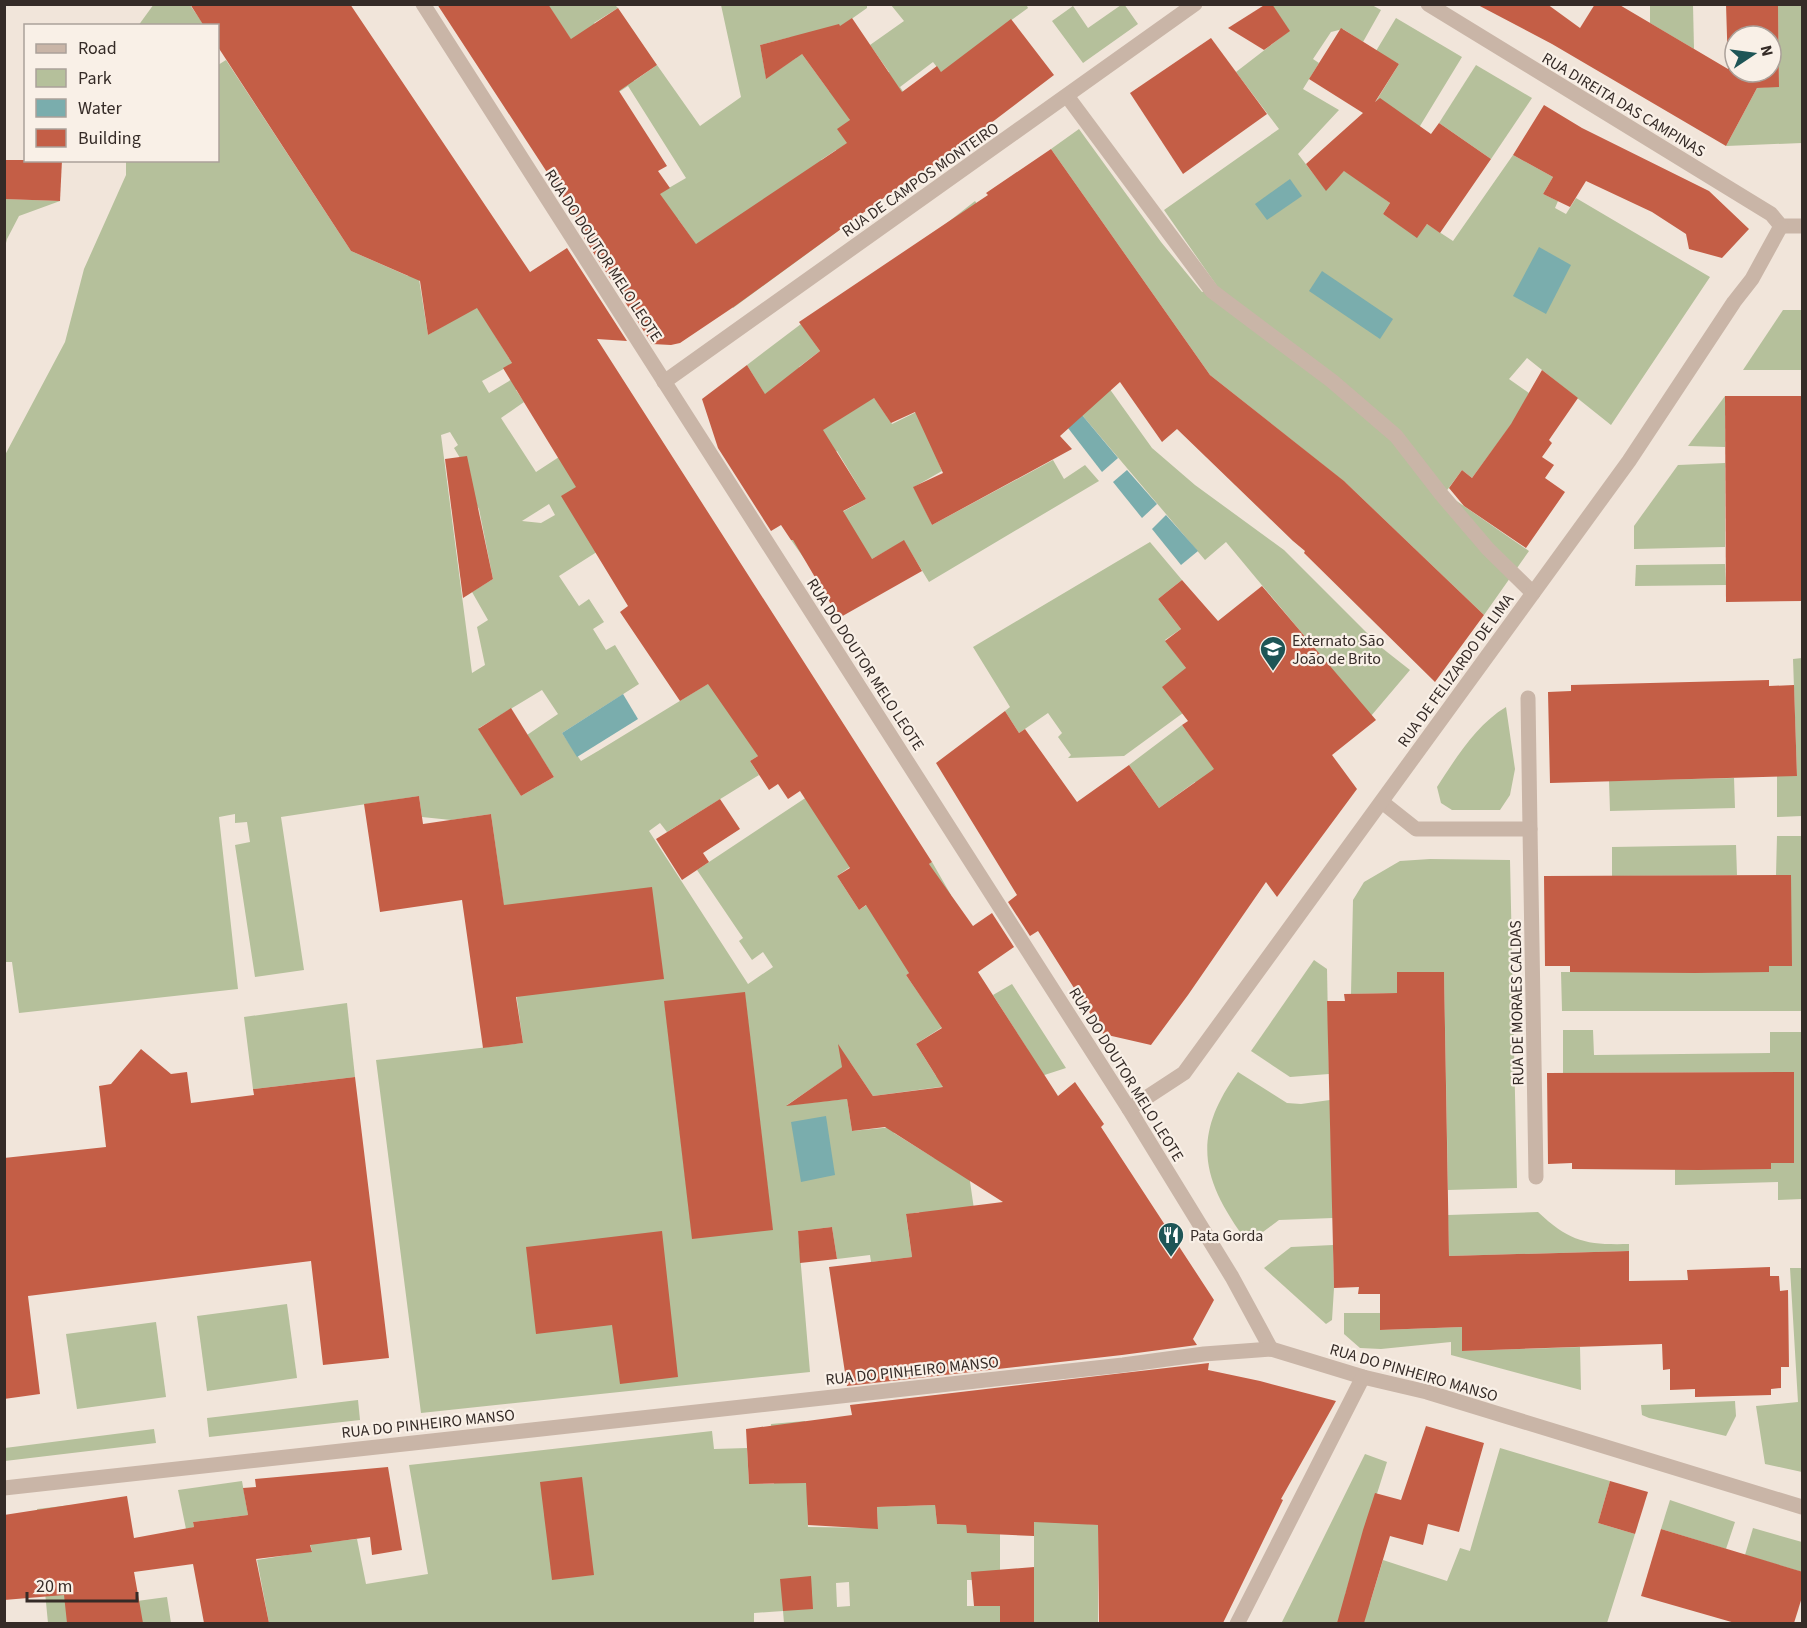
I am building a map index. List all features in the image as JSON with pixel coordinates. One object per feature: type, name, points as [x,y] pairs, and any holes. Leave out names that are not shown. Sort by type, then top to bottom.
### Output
[{"type":"street","name":"RUA DO DOUTOR MELO LEOTE","points":[[423,4],[1128,1109],[1232,1277],[1271,1348]]},
{"type":"street","name":"RUA DE CAMPOS MONTEIRO","points":[[664,382],[1196,4]]},
{"type":"street","name":"RUA DIREITA DAS CAMPINAS","points":[[1428,4],[1771,214],[1781,226]]},
{"type":"street","points":[[1067,96],[1212,291],[1332,381],[1396,436],[1488,549],[1533,593]]},
{"type":"street","points":[[1781,226],[1803,226]]},
{"type":"street","name":"RUA DE FELIZARDO DE LIMA","points":[[1128,1109],[1184,1073],[1629,461],[1734,302],[1752,279],[1781,226]]},
{"type":"street","name":"RUA DE MORAES CALDAS","points":[[1528,698],[1536,1177]]},
{"type":"street","points":[[1382,802],[1416,830],[1530,829]]},
{"type":"street","name":"RUA DO PINHEIRO MANSO","points":[[4,1488],[1271,1348],[1363,1377],[1427,1392],[1803,1507]]},
{"type":"street","points":[[1237,1623],[1363,1377]]},
{"type":"green space","points":[[154,4],[190,5],[203,24],[139,24]]},
{"type":"green space","points":[[1026,4],[1028,8],[987,38],[953,88],[933,62],[900,87],[920,117],[863,91],[889,72],[870,45],[904,21],[891,5]]},
{"type":"green space","points":[[1124,4],[1138,24],[1083,63],[1052,21],[1073,6],[1088,28]]},
{"type":"green space","points":[[548,5],[615,5],[618,8],[594,23],[634,81],[657,65],[700,126],[741,97],[721,5],[867,5],[867,8],[802,54],[829,91],[841,84],[860,161],[855,178],[836,150],[821,160],[839,186],[856,218],[733,308],[695,243],[678,219],[607,266],[588,235],[686,178],[628,86],[610,98]],"holes":[[[791,37],[796,58],[766,78],[760,45]]]},
{"type":"green space","points":[[1272,5],[1372,5],[1381,10],[1363,42],[1343,29],[1331,32],[1313,59],[1319,63],[1303,89],[1339,110],[1298,154],[1326,190],[1389,123],[1373,106],[1399,64],[1376,51],[1396,18],[1462,57],[1420,126],[1375,192],[1390,203],[1383,214],[1417,237],[1427,224],[1453,241],[1513,155],[1553,177],[1543,194],[1558,201],[1555,208],[1566,214],[1576,198],[1710,277],[1611,425],[1527,358],[1509,379],[1529,393],[1516,418],[1472,478],[1462,470],[1445,493],[1529,551],[1484,615],[1346,483],[1210,375],[1051,149],[1079,129],[1161,242],[1202,292],[1217,286],[1164,210],[1279,129],[1236,72],[1289,31]]},
{"type":"green space","points":[[1650,5],[1693,5],[1694,49],[1650,23]]},
{"type":"green space","points":[[1778,5],[1802,5],[1802,143],[1726,146],[1757,88],[1783,84],[1783,24],[1778,24]]},
{"type":"green space","points":[[226,60],[351,251],[408,276],[418,273],[428,335],[484,302],[494,334],[512,363],[527,381],[516,390],[524,402],[501,418],[536,472],[559,457],[614,541],[559,576],[579,606],[589,599],[604,622],[593,629],[606,650],[615,645],[639,684],[562,733],[581,761],[786,636],[766,751],[750,761],[759,775],[667,832],[660,823],[649,831],[748,984],[773,967],[763,952],[752,960],[739,941],[743,938],[697,870],[834,779],[850,867],[837,876],[859,910],[932,862],[951,895],[904,928],[909,973],[906,975],[944,1026],[916,1044],[936,1076],[1028,1050],[993,995],[1012,984],[1066,1068],[958,1103],[955,1085],[873,1096],[850,1062],[787,1105],[847,1099],[852,1131],[893,1127],[894,1133],[934,1158],[966,1154],[994,1347],[919,1212],[906,1215],[912,1257],[871,1262],[870,1255],[837,1259],[832,1227],[798,1231],[810,1372],[421,1413],[376,1060],[523,1043],[491,814],[451,820],[422,817],[419,796],[281,817],[304,970],[255,977],[235,845],[250,842],[247,822],[235,823],[235,814],[219,817],[238,989],[19,1013],[12,962],[5,962],[5,455],[65,342],[84,269],[126,175],[126,162],[219,162],[219,64]],"holes":[[[507,367],[514,378],[489,393],[482,381]],[[450,432],[458,445],[454,448],[471,476],[462,482],[479,509],[493,579],[472,592],[488,620],[477,627],[485,665],[472,673],[441,435]],[[549,504],[555,515],[541,523],[522,521]],[[542,690],[558,714],[527,735],[554,777],[521,796],[479,728]]]},
{"type":"green space","points":[[1476,65],[1532,98],[1491,159],[1439,123]]},
{"type":"green space","points":[[5,199],[60,201],[19,216],[5,247]]},
{"type":"green space","points":[[975,201],[1152,448],[1195,485],[1284,550],[1382,648],[1410,670],[1371,716],[1226,542],[1205,560],[1082,415],[947,223]]},
{"type":"green space","points":[[1783,310],[1802,310],[1802,370],[1743,370]]},
{"type":"green space","points":[[801,324],[820,351],[799,367],[807,379],[770,403],[747,365]]},
{"type":"green space","points":[[971,385],[937,459],[942,471],[914,487],[932,525],[1053,460],[1064,479],[1085,465],[1099,481],[929,582],[904,541],[872,559],[806,561],[791,540],[866,499],[837,451],[813,464],[799,427],[868,389],[892,424]]},
{"type":"green space","points":[[1725,396],[1725,447],[1688,446]]},
{"type":"green space","points":[[1725,463],[1725,547],[1634,549],[1634,526],[1678,465]]},
{"type":"green space","points":[[1150,542],[1182,580],[1158,599],[1181,629],[1165,640],[1186,668],[1183,713],[1124,756],[1068,758],[1071,755],[1058,737],[1062,733],[1048,713],[1019,733],[1005,711],[1010,707],[973,647]]},
{"type":"green space","points":[[1725,564],[1726,585],[1635,586],[1636,565]]},
{"type":"green space","points":[[1802,658],[1802,816],[1777,817],[1777,776],[1797,775],[1793,659]]},
{"type":"green space","points":[[1506,707],[1515,769],[1510,795],[1500,810],[1452,810],[1441,803],[1437,787],[1476,733],[1495,714]]},
{"type":"green space","points":[[1182,725],[1214,768],[1226,760],[1216,812],[1195,782],[1159,808],[1129,765]]},
{"type":"green space","points":[[1734,778],[1735,808],[1610,811],[1609,781]]},
{"type":"green space","points":[[1777,836],[1802,836],[1802,1011],[1562,1011],[1561,972],[1768,972],[1769,966],[1791,966],[1791,875],[1776,875]]},
{"type":"green space","points":[[1736,845],[1737,875],[1612,876],[1612,847]]},
{"type":"green space","points":[[1510,860],[1517,1188],[1448,1190],[1444,972],[1397,972],[1397,993],[1351,994],[1353,900],[1364,882],[1400,861]]},
{"type":"green space","points":[[1314,960],[1327,969],[1329,1074],[1290,1077],[1251,1051]]},
{"type":"green space","points":[[347,1003],[355,1077],[253,1089],[244,1017]]},
{"type":"green space","points":[[1563,1030],[1593,1030],[1594,1055],[1770,1053],[1770,1032],[1802,1032],[1802,1199],[1778,1200],[1778,1182],[1675,1185],[1675,1163],[1771,1169],[1771,1163],[1794,1163],[1793,1072],[1563,1073]]},
{"type":"green space","points":[[1238,1072],[1287,1103],[1301,1104],[1330,1100],[1333,1218],[1279,1220],[1248,1243],[1232,1221],[1212,1179],[1208,1159],[1208,1139],[1213,1118]]},
{"type":"green space","points":[[1538,1212],[1560,1230],[1579,1240],[1601,1244],[1629,1244],[1629,1251],[1449,1256],[1448,1215]]},
{"type":"green space","points":[[1333,1245],[1332,1320],[1326,1324],[1264,1268],[1291,1247]]},
{"type":"green space","points":[[1790,1268],[1802,1268],[1802,1472],[1765,1464],[1756,1406],[1798,1402]]},
{"type":"green space","points":[[287,1304],[297,1378],[207,1391],[197,1316]]},
{"type":"green space","points":[[1344,1313],[1380,1313],[1380,1330],[1462,1327],[1462,1351],[1580,1347],[1581,1390],[1451,1355],[1451,1342],[1381,1349],[1360,1348],[1344,1334]]},
{"type":"green space","points":[[156,1322],[166,1397],[77,1409],[66,1334]]},
{"type":"green space","points":[[358,1400],[360,1420],[209,1437],[207,1418]]},
{"type":"green space","points":[[1735,1401],[1736,1416],[1726,1436],[1649,1418],[1642,1415],[1641,1405]]},
{"type":"green space","points":[[805,1421],[808,1527],[878,1528],[877,1507],[935,1505],[937,1524],[966,1525],[967,1530],[1000,1530],[1000,1623],[784,1623],[783,1611],[754,1613],[754,1624],[269,1623],[257,1560],[312,1551],[310,1544],[357,1539],[366,1584],[428,1574],[409,1465],[712,1431],[714,1449],[747,1448],[749,1484],[774,1484],[771,1424]],"holes":[[[967,1580],[979,1580],[979,1606],[967,1606]],[[849,1582],[850,1606],[837,1607],[836,1583]]]},
{"type":"green space","points":[[154,1429],[156,1443],[5,1461],[5,1448]]},
{"type":"green space","points":[[1500,1448],[1610,1481],[1598,1523],[1635,1534],[1607,1623],[1281,1624],[1365,1454],[1387,1462],[1345,1595],[1370,1603],[1383,1560],[1447,1581],[1460,1548],[1470,1551]]},
{"type":"green space","points":[[242,1481],[248,1515],[193,1522],[194,1527],[186,1529],[178,1490]]},
{"type":"green space","points":[[1670,1500],[1735,1522],[1726,1549],[1661,1529]]},
{"type":"green space","points":[[71,1505],[84,1580],[92,1607],[167,1597],[171,1623],[48,1623],[37,1509]]},
{"type":"green space","points":[[1034,1519],[1098,1525],[1098,1623],[1034,1623]]},
{"type":"green space","points":[[1753,1528],[1802,1542],[1802,1572],[1745,1555]]},
{"type":"water","points":[[1290,179],[1302,196],[1267,220],[1255,204]]},
{"type":"water","points":[[1539,247],[1571,265],[1546,314],[1513,296]]},
{"type":"water","points":[[1322,271],[1393,319],[1380,339],[1309,291]]},
{"type":"water","points":[[1082,415],[1118,458],[1102,472],[1068,428]]},
{"type":"water","points":[[1127,470],[1157,504],[1142,518],[1113,482]]},
{"type":"water","points":[[1166,515],[1198,551],[1181,565],[1152,529]]},
{"type":"water","points":[[623,694],[638,719],[577,757],[562,733]]},
{"type":"water","points":[[826,1116],[835,1175],[801,1182],[791,1122]]},
{"type":"building","points":[[190,4],[350,4],[530,272],[567,248],[627,341],[597,339],[932,862],[929,864],[973,926],[992,913],[1014,947],[978,972],[1058,1096],[1075,1082],[1104,1124],[1101,1127],[1214,1300],[1193,1339],[1197,1345],[847,1386],[829,1267],[912,1257],[906,1214],[1003,1202],[885,1127],[852,1131],[847,1099],[786,1106],[842,1067],[838,1044],[873,1096],[943,1087],[916,1044],[942,1028],[906,975],[909,973],[866,905],[859,910],[837,876],[850,868],[800,791],[788,799],[778,784],[769,790],[750,761],[758,756],[708,684],[680,701],[620,612],[628,606],[561,496],[576,487],[503,368],[512,363],[477,308],[428,335],[420,281],[351,251],[219,49],[219,24],[203,24]]},
{"type":"building","points":[[437,4],[548,4],[571,39],[618,8],[657,65],[619,91],[667,166],[658,171],[670,188],[660,194],[696,244],[847,143],[837,129],[850,120],[802,54],[766,79],[760,45],[839,24],[840,26],[852,18],[902,92],[937,66],[941,72],[1011,19],[1054,75],[962,145],[908,183],[907,181],[735,306],[680,343],[652,344],[584,238],[588,235]]},
{"type":"building","points":[[1266,4],[1272,4],[1290,31],[1264,50],[1228,28]]},
{"type":"building","points":[[1476,4],[1547,4],[1580,28],[1595,4],[1618,4],[1723,66],[1723,84],[1779,84],[1779,87],[1757,88],[1726,146],[1552,44]]},
{"type":"building","points":[[1726,4],[1778,4],[1778,24],[1727,24]]},
{"type":"building","points":[[1341,28],[1399,64],[1375,102],[1380,98],[1431,134],[1439,123],[1491,159],[1440,233],[1427,224],[1417,238],[1383,214],[1390,203],[1344,171],[1326,191],[1306,164],[1363,113],[1309,79]]},
{"type":"building","points":[[1211,38],[1267,114],[1183,174],[1130,93]]},
{"type":"building","points":[[1544,105],[1582,128],[1709,191],[1749,229],[1722,258],[1689,249],[1686,234],[1652,212],[1586,181],[1570,207],[1543,194],[1553,177],[1513,155]]},
{"type":"building","points":[[1051,149],[1210,375],[1344,481],[1484,615],[1435,682],[1304,553],[1305,551],[1177,429],[1162,442],[1120,382],[1060,436],[1072,449],[932,525],[913,487],[943,473],[915,412],[891,423],[874,398],[823,430],[866,499],[843,511],[872,559],[904,540],[922,571],[839,618],[793,540],[781,525],[771,531],[718,448],[702,399],[747,365],[765,394],[820,351],[799,322],[988,195],[986,193]]},
{"type":"building","points":[[4,160],[62,162],[60,201],[4,199]]},
{"type":"building","points":[[1542,370],[1578,398],[1549,440],[1552,443],[1542,457],[1554,465],[1545,478],[1565,492],[1526,548],[1464,506],[1449,488],[1462,470],[1472,478],[1511,424]]},
{"type":"building","points":[[1725,396],[1803,396],[1803,601],[1726,602]]},
{"type":"building","points":[[467,456],[493,579],[463,598],[445,459]]},
{"type":"building","points":[[1182,580],[1218,621],[1262,586],[1376,720],[1332,755],[1357,789],[1277,897],[1266,882],[1151,1045],[1103,1034],[1038,931],[1030,936],[1008,902],[1017,895],[936,763],[1005,711],[1019,733],[1025,729],[1077,802],[1129,765],[1159,808],[1214,769],[1182,725],[1188,721],[1162,687],[1186,668],[1165,641],[1181,629],[1158,599]]},
{"type":"building","points":[[1769,680],[1769,686],[1794,685],[1797,776],[1550,783],[1548,692],[1571,691],[1571,685]]},
{"type":"building","points":[[511,708],[554,777],[521,796],[478,729]]},
{"type":"building","points":[[419,796],[423,824],[491,814],[504,905],[652,887],[664,979],[516,997],[523,1043],[483,1048],[462,900],[380,912],[364,804]]},
{"type":"building","points":[[720,799],[740,829],[703,853],[709,862],[682,880],[656,839]]},
{"type":"building","points":[[1791,875],[1792,966],[1769,966],[1769,972],[1695,973],[1570,972],[1570,966],[1545,966],[1544,876]]},
{"type":"building","points":[[1397,972],[1444,972],[1449,1256],[1629,1251],[1629,1281],[1688,1280],[1687,1270],[1770,1267],[1770,1276],[1779,1276],[1780,1291],[1788,1290],[1789,1367],[1781,1367],[1781,1388],[1771,1389],[1771,1395],[1695,1397],[1695,1389],[1670,1390],[1670,1369],[1663,1370],[1662,1344],[1462,1351],[1462,1327],[1380,1330],[1380,1294],[1358,1294],[1359,1287],[1334,1288],[1327,1001],[1345,1001],[1344,994],[1397,993]]},
{"type":"building","points":[[745,992],[773,1230],[692,1239],[664,1001]]},
{"type":"building","points":[[141,1049],[171,1074],[187,1072],[191,1103],[254,1095],[253,1089],[355,1077],[389,1358],[323,1365],[311,1261],[28,1296],[40,1394],[4,1399],[4,1158],[106,1147],[99,1086],[111,1084]]},
{"type":"building","points":[[1794,1072],[1794,1163],[1771,1163],[1771,1169],[1698,1170],[1572,1169],[1572,1163],[1548,1164],[1547,1073]]},
{"type":"building","points":[[832,1227],[837,1259],[800,1263],[798,1231]]},
{"type":"building","points":[[662,1231],[678,1377],[620,1384],[612,1325],[536,1334],[526,1247]]},
{"type":"building","points":[[1209,1363],[1208,1370],[1336,1401],[1281,1499],[1283,1500],[1223,1623],[1099,1623],[1098,1525],[1034,1522],[1034,1536],[967,1533],[966,1525],[937,1524],[935,1505],[877,1507],[878,1529],[808,1525],[806,1483],[749,1484],[746,1429],[852,1415],[850,1405]]},
{"type":"building","points":[[1426,1426],[1484,1443],[1459,1532],[1428,1524],[1423,1545],[1390,1536],[1364,1623],[1337,1623],[1375,1493],[1401,1500]]},
{"type":"building","points":[[388,1467],[402,1550],[372,1555],[370,1537],[310,1545],[312,1552],[256,1559],[269,1623],[204,1623],[193,1564],[134,1572],[143,1623],[67,1623],[64,1595],[4,1600],[4,1515],[127,1496],[134,1538],[194,1527],[193,1522],[248,1515],[243,1488],[256,1487],[255,1479]]},
{"type":"building","points":[[582,1477],[594,1575],[552,1580],[540,1482]]},
{"type":"building","points":[[1610,1481],[1648,1492],[1635,1534],[1598,1523]]},
{"type":"building","points":[[1661,1529],[1803,1572],[1803,1594],[1794,1623],[1735,1623],[1641,1596]]},
{"type":"building","points":[[1034,1567],[1034,1623],[1000,1623],[1000,1606],[974,1606],[971,1572]]},
{"type":"building","points":[[811,1576],[813,1609],[783,1611],[780,1579]]},
{"type":"place","name":"Externato São João de Brito","points":[[1273,672]]},
{"type":"place","name":"Pata Gorda","points":[[1171,1258]]}]
